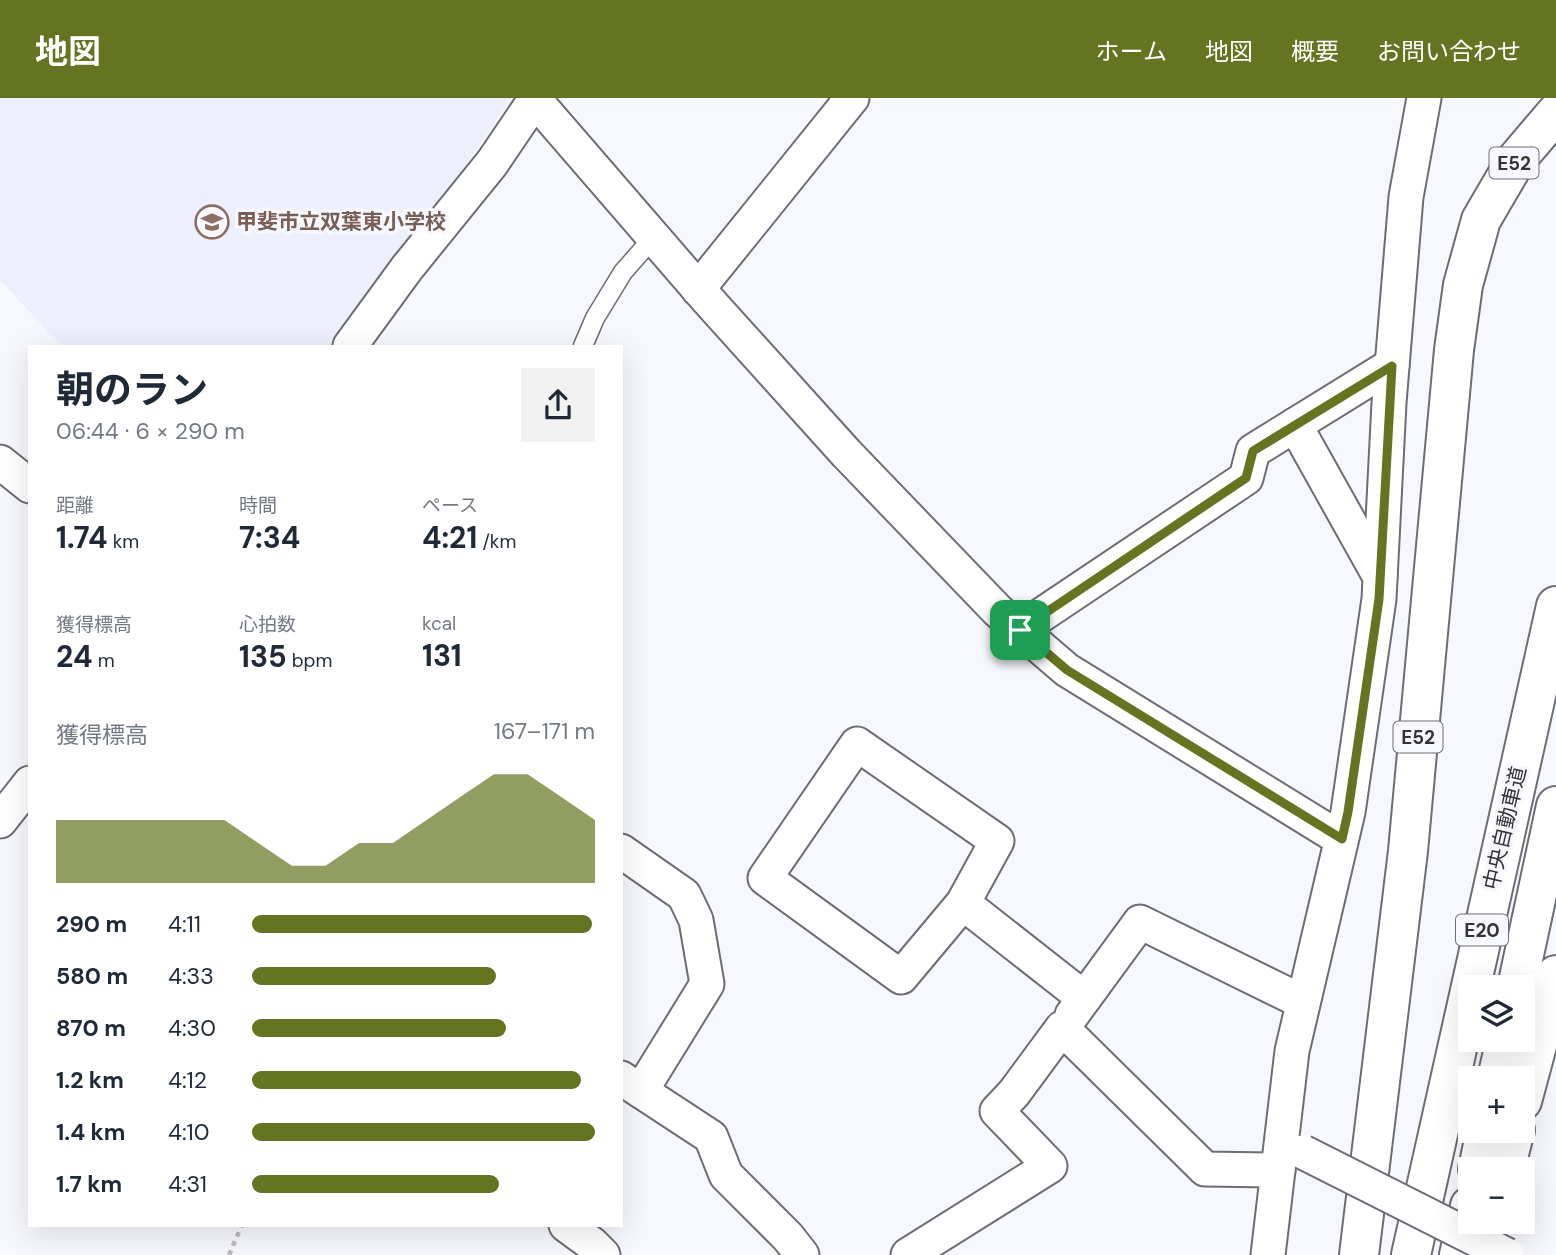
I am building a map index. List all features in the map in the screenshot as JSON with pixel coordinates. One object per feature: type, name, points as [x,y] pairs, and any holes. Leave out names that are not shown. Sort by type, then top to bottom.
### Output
[{"type":"highway","name":"E52","points":[[1359,1255],[1408,851],[1454,349],[1463,285],[1480,220],[1516,160],[1556,114]]},
{"type":"highway","name":"中央自動車道","points":[[1410,1255],[1556,606]]},
{"type":"highway","name":"E20","points":[[1520,975],[1556,806]]},
{"type":"highway","points":[[1531,1066],[1556,975]]},
{"type":"highway","points":[[1460,1255],[1464,1234]]},
{"type":"highway","points":[[1482,1255],[1488,1234]]},
{"type":"street","points":[[698,289],[852,98]]},
{"type":"street","points":[[1269,1255],[1288,1154],[1292,1051],[1342,839],[1375,626],[1406,197],[1424,98]]},
{"type":"street","points":[[351,345],[407,268],[492,163],[535,99],[698,289],[846,453],[998,611],[1067,670],[1342,839]]},
{"type":"street","points":[[1020,630],[1246,478],[1253,451],[1392,366]]},
{"type":"street","points":[[1296,425],[1380,577]]},
{"type":"street","points":[[0,462],[28,484]]},
{"type":"street","points":[[857,744],[998,841],[963,902],[901,977],[765,878],[857,744]]},
{"type":"street","points":[[0,821],[28,786]]},
{"type":"street","points":[[623,852],[684,895],[696,920],[707,984],[631,1084],[711,1137],[726,1175],[788,1237],[802,1255]]},
{"type":"street","points":[[963,902],[1084,998]]},
{"type":"street","points":[[908,1255],[1050,1166],[997,1111],[1014,1093],[1140,922],[1303,1002]]},
{"type":"street","points":[[1062,1028],[1205,1169],[1288,1154],[1507,1255]]},
{"type":"street","points":[[569,1227],[603,1255]]},
{"type":"lane","points":[[583,345],[595,318],[623,272],[653,237]]},
{"type":"path","points":[[229,1255],[241,1227]]},
{"type":"shaded area","name":"甲斐市立双葉東小学校","points":[[0,98],[511,98],[467,164],[334,345],[64,345],[50,334],[0,280]]},
{"type":"place","name":"甲斐市立双葉東小学校","points":[[212,222]]},
{"type":"route","points":[[1392,366],[1379,599],[1342,839],[1067,670],[1020,630],[1246,478],[1253,451],[1392,366]]}]
